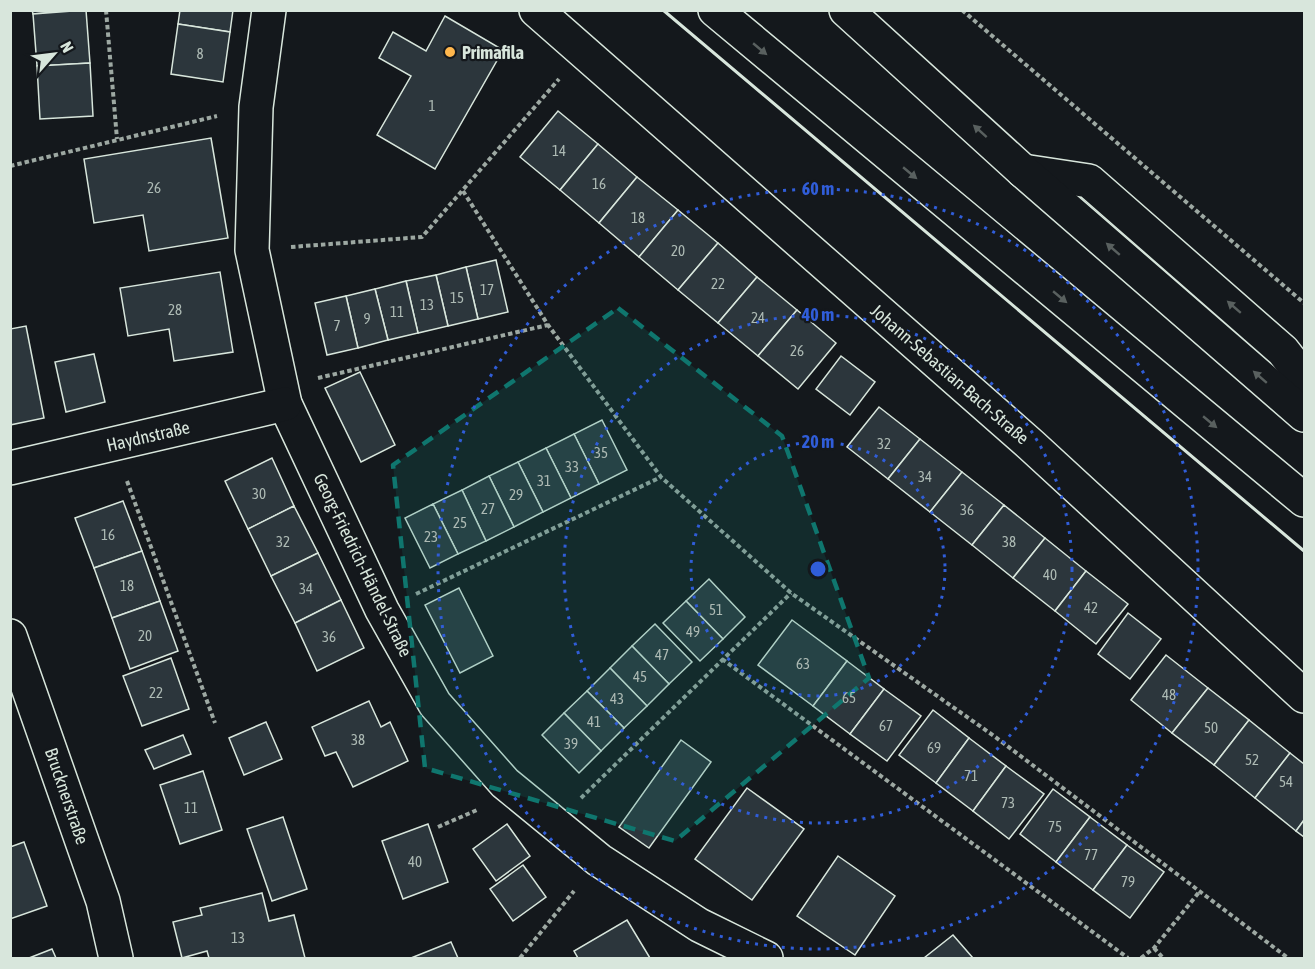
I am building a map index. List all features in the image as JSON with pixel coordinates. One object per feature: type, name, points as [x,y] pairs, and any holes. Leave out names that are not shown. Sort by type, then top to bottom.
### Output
[{"type":"street","name":"Georg-Friedrich-Händel-Straße","points":[[269,10],[256,107],[252,250],[282,395],[382,610],[435,704],[505,783],[553,825],[599,860],[699,925],[766,958]]},
{"type":"street","name":"Johann-Sebastian-Bach-Straße","points":[[536,10],[1031,445],[1305,696]]},
{"type":"street","points":[[715,10],[1305,500]]},
{"type":"street","points":[[846,10],[1023,171],[1305,415]]},
{"type":"street","points":[[1023,171],[1089,181],[1283,351],[1305,378]]},
{"type":"street","name":"Haydnstraße","points":[[10,468],[113,444],[282,395]]},
{"type":"street","name":"Brucknerstraße","points":[[10,636],[103,901],[116,958]]},
{"type":"path","points":[[106,10],[117,139]]},
{"type":"path","points":[[962,10],[1305,303]]},
{"type":"path","points":[[252,250],[422,237],[583,51]]},
{"type":"path","points":[[10,166],[256,107]]},
{"type":"path","points":[[463,192],[548,325],[661,477],[791,593],[994,736],[1288,958]]},
{"type":"path","points":[[282,395],[548,325]]},
{"type":"path","points":[[113,444],[215,723]]},
{"type":"path","points":[[382,610],[661,477]]},
{"type":"path","points":[[553,825],[791,593]]},
{"type":"path","points":[[722,659],[1128,958]]},
{"type":"path","points":[[520,958],[599,860]]},
{"type":"path","points":[[1141,958],[1154,948],[1200,891]]},
{"type":"path","points":[[1154,948],[1163,958]]},
{"type":"highlighted area","points":[[618,308],[782,436],[869,678],[675,841],[425,768],[393,465]]},
{"type":"building","points":[[32,10],[76,10],[33,14]]},
{"type":"building","points":[[86,10],[90,63],[37,66],[33,14]]},
{"type":"building","points":[[180,10],[233,10],[230,32],[178,24]]},
{"type":"building","points":[[445,16],[503,50],[435,169],[377,135],[411,76],[379,58],[393,32],[426,51]]},
{"type":"building","points":[[178,24],[230,32],[223,82],[171,74]]},
{"type":"building","points":[[90,63],[93,116],[40,119],[37,66]]},
{"type":"building","points":[[558,111],[598,144],[560,190],[520,157]]},
{"type":"building","points":[[211,138],[228,238],[149,251],[143,215],[94,223],[84,159]]},
{"type":"building","points":[[598,144],[637,177],[599,223],[560,190]]},
{"type":"building","points":[[637,177],[678,210],[639,257],[599,223]]},
{"type":"building","points":[[678,210],[718,243],[678,290],[639,257]]},
{"type":"building","points":[[718,243],[757,277],[718,323],[678,290]]},
{"type":"building","points":[[496,260],[508,312],[478,319],[466,267]]},
{"type":"building","points":[[466,267],[478,319],[448,326],[436,275]]},
{"type":"building","points":[[220,272],[233,352],[174,361],[169,329],[128,336],[120,288]]},
{"type":"building","points":[[436,275],[448,326],[418,333],[406,281]]},
{"type":"building","points":[[757,277],[797,310],[758,356],[718,323]]},
{"type":"building","points":[[406,281],[418,333],[388,340],[375,289]]},
{"type":"building","points":[[375,289],[388,340],[358,348],[346,296]]},
{"type":"building","points":[[346,296],[358,348],[327,355],[315,303]]},
{"type":"building","points":[[797,310],[836,343],[798,389],[758,356]]},
{"type":"building","points":[[26,326],[44,418],[10,425],[10,329]]},
{"type":"building","points":[[94,354],[105,402],[66,412],[55,362]]},
{"type":"building","points":[[841,356],[875,382],[850,415],[816,389]]},
{"type":"building","points":[[360,372],[395,445],[361,462],[325,388]]},
{"type":"building","points":[[879,407],[920,439],[888,479],[847,447]]},
{"type":"building","points":[[602,420],[627,470],[599,484],[574,434]]},
{"type":"building","points":[[574,434],[599,484],[571,498],[546,448]]},
{"type":"building","points":[[920,439],[962,472],[930,512],[888,479]]},
{"type":"building","points":[[546,448],[571,498],[543,512],[518,462]]},
{"type":"building","points":[[272,458],[294,506],[248,529],[225,481]]},
{"type":"building","points":[[518,462],[543,512],[514,527],[489,476]]},
{"type":"building","points":[[962,472],[1004,505],[972,545],[930,512]]},
{"type":"building","points":[[489,476],[514,527],[486,541],[462,490]]},
{"type":"building","points":[[462,490],[486,541],[458,554],[433,504]]},
{"type":"building","points":[[123,501],[142,551],[94,568],[75,518]]},
{"type":"building","points":[[433,504],[458,554],[430,568],[405,518]]},
{"type":"building","points":[[1004,505],[1045,538],[1013,578],[972,545]]},
{"type":"building","points":[[294,506],[318,553],[271,576],[248,529]]},
{"type":"building","points":[[1045,538],[1086,571],[1055,611],[1013,578]]},
{"type":"building","points":[[142,551],[160,601],[112,618],[94,568]]},
{"type":"building","points":[[318,553],[341,600],[295,623],[271,576]]},
{"type":"building","points":[[1086,571],[1128,604],[1096,644],[1055,611]]},
{"type":"building","points":[[709,579],[745,617],[723,639],[686,601]]},
{"type":"building","points":[[459,588],[493,656],[460,673],[425,605]]},
{"type":"building","points":[[341,600],[364,648],[317,671],[295,623]]},
{"type":"building","points":[[160,601],[178,651],[130,669],[112,618]]},
{"type":"building","points":[[686,601],[723,639],[700,661],[663,623]]},
{"type":"building","points":[[1128,613],[1161,639],[1130,679],[1098,654]]},
{"type":"building","points":[[792,620],[847,661],[813,706],[758,665]]},
{"type":"building","points":[[655,624],[692,662],[669,684],[632,646]]},
{"type":"building","points":[[632,646],[669,684],[647,706],[610,668]]},
{"type":"building","points":[[1166,655],[1208,688],[1172,733],[1131,700]]},
{"type":"building","points":[[171,658],[189,709],[142,726],[123,676]]},
{"type":"building","points":[[847,661],[884,689],[850,734],[813,706]]},
{"type":"building","points":[[610,668],[647,706],[624,728],[587,691]]},
{"type":"building","points":[[1208,688],[1249,720],[1214,765],[1172,733]]},
{"type":"building","points":[[884,689],[921,716],[887,761],[850,734]]},
{"type":"building","points":[[587,691],[624,728],[601,751],[564,713]]},
{"type":"building","points":[[369,701],[381,727],[390,722],[408,761],[353,787],[336,752],[325,756],[312,727]]},
{"type":"building","points":[[933,710],[969,738],[936,783],[899,755]]},
{"type":"building","points":[[564,713],[601,751],[579,773],[542,735]]},
{"type":"building","points":[[1249,720],[1290,753],[1255,798],[1214,765]]},
{"type":"building","points":[[266,722],[282,759],[244,775],[229,738]]},
{"type":"building","points":[[183,735],[191,754],[154,769],[145,750]]},
{"type":"building","points":[[969,738],[1006,766],[973,811],[936,783]]},
{"type":"building","points":[[681,740],[711,762],[649,848],[619,827]]},
{"type":"building","points":[[1290,753],[1304,764],[1304,820],[1296,831],[1255,798]]},
{"type":"building","points":[[1006,766],[1044,794],[1009,839],[973,811]]},
{"type":"building","points":[[203,771],[222,830],[180,844],[160,785]]},
{"type":"building","points":[[747,788],[804,829],[752,900],[695,859]]},
{"type":"building","points":[[1053,789],[1090,817],[1056,862],[1020,834]]},
{"type":"building","points":[[283,817],[307,889],[272,901],[247,829]]},
{"type":"building","points":[[1090,817],[1127,845],[1093,890],[1056,862]]},
{"type":"building","points":[[1304,820],[1304,837],[1296,831]]},
{"type":"building","points":[[428,824],[448,882],[403,899],[382,841]]},
{"type":"building","points":[[507,824],[530,856],[496,881],[473,849]]},
{"type":"building","points":[[24,842],[47,906],[10,919],[10,847]]},
{"type":"building","points":[[1127,845],[1164,872],[1130,918],[1093,890]]},
{"type":"building","points":[[838,856],[895,896],[855,955],[797,916]]},
{"type":"building","points":[[523,865],[546,897],[513,921],[490,889]]},
{"type":"building","points":[[262,893],[269,921],[294,915],[305,958],[209,958],[207,951],[182,958],[173,922],[202,915],[200,908]]},
{"type":"building","points":[[627,920],[650,958],[578,958],[574,951]]},
{"type":"building","points":[[953,935],[973,958],[924,958]]},
{"type":"building","points":[[451,942],[458,958],[411,958]]},
{"type":"building","points":[[52,949],[56,958],[29,958]]},
{"type":"wall","points":[[663,10],[1304,551]]},
{"type":"place","name":"Primafila","points":[[450,52]]}]
